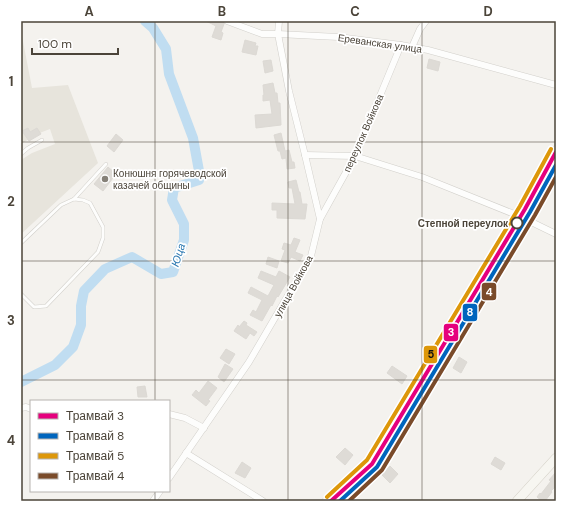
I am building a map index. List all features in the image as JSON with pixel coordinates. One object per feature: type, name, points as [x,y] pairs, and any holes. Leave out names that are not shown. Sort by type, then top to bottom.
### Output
[{"type":"main road","points":[[518,501],[556,458]]},
{"type":"street","name":"Ереванская улица","points":[[226,21],[262,34],[338,37],[428,50],[556,85]]},
{"type":"street","name":"улица Войкова","points":[[170,477],[249,362],[311,256],[320,220],[289,90],[278,34],[279,21]]},
{"type":"street","points":[[412,47],[420,29],[426,21]]},
{"type":"street","name":"переулок Войкова","points":[[320,220],[355,156],[401,45]]},
{"type":"street","points":[[326,501],[364,466],[519,216],[556,149]]},
{"type":"street","points":[[305,155],[355,156],[422,177],[519,216],[556,234]]},
{"type":"street","points":[[170,414],[185,418],[204,428]]},
{"type":"street","points":[[186,453],[263,501]]},
{"type":"street","points":[[153,501],[159,492]]},
{"type":"lane","points":[[21,154],[42,140]]},
{"type":"lane","points":[[21,243],[61,205],[74,199],[106,164]]},
{"type":"lane","points":[[21,294],[34,307],[46,306],[98,252],[103,238],[103,227],[90,203],[83,200],[74,199]]},
{"type":"shaded area","points":[[21,31],[32,88],[68,85],[98,163],[21,234],[21,160],[32,153],[55,144],[50,129],[37,134],[21,144]]},
{"type":"building","points":[[206,21],[223,21],[224,24],[221,32],[223,33],[221,40],[212,37],[216,26]]},
{"type":"building","points":[[245,40],[256,43],[255,46],[258,46],[256,55],[242,52]]},
{"type":"building","points":[[429,59],[440,62],[438,71],[427,68]]},
{"type":"building","points":[[271,60],[273,71],[265,73],[263,61]]},
{"type":"building","points":[[273,83],[275,93],[277,93],[278,103],[280,103],[281,125],[256,128],[255,115],[272,114],[270,100],[263,101],[263,85]]},
{"type":"building","points":[[28,128],[30,132],[37,128],[41,134],[29,141],[22,131]]},
{"type":"building","points":[[281,133],[285,151],[289,150],[295,168],[287,169],[286,158],[282,159],[280,151],[278,151],[274,135]]},
{"type":"building","points":[[116,134],[123,140],[114,152],[107,146]]},
{"type":"building","name":"Конюшня горячеводской казачей общины","points":[[108,167],[116,174],[103,191],[94,184]]},
{"type":"building","points":[[296,180],[302,204],[307,204],[305,219],[277,218],[277,210],[272,210],[272,203],[295,204],[292,188],[289,188],[288,182]]},
{"type":"building","points":[[294,238],[300,240],[295,252],[303,255],[300,261],[291,257],[288,263],[281,261],[285,250],[282,249],[284,243],[291,245]]},
{"type":"building","points":[[268,257],[279,261],[277,268],[266,264]]},
{"type":"building","points":[[261,271],[276,277],[279,271],[290,277],[262,321],[250,315],[253,310],[256,312],[262,300],[248,293],[251,287],[268,296],[274,285],[258,278]]},
{"type":"building","points":[[244,321],[247,323],[246,325],[257,332],[254,336],[250,333],[246,339],[234,331],[238,325],[239,327]]},
{"type":"building","points":[[226,349],[235,354],[229,364],[220,358]]},
{"type":"building","points":[[459,357],[467,362],[461,373],[453,368]]},
{"type":"building","points":[[225,364],[233,369],[224,382],[218,377]]},
{"type":"building","points":[[392,366],[407,376],[402,384],[387,373]]},
{"type":"building","points":[[208,381],[217,388],[208,400],[210,401],[206,406],[192,395],[196,390],[199,393]]},
{"type":"building","points":[[145,386],[147,397],[138,397],[137,387]]},
{"type":"building","points":[[345,448],[353,455],[345,465],[336,457]]},
{"type":"building","points":[[495,457],[505,463],[501,470],[491,464]]},
{"type":"building","points":[[242,462],[251,468],[245,478],[235,473]]},
{"type":"building","points":[[390,466],[398,474],[390,483],[382,475]]},
{"type":"building","points":[[556,472],[556,486],[545,501],[542,501],[537,497],[551,481],[549,480]]},
{"type":"waterway","name":"Юца","points":[[21,382],[55,365],[73,347],[81,325],[81,306],[84,291],[105,269],[132,257],[161,274],[173,272],[184,240],[184,224],[172,200],[174,188],[199,180],[199,171],[193,138],[169,74],[166,49],[153,28],[145,21]]},
{"type":"tram line","name":"5","points":[[327,497],[367,460],[520,206],[551,149]]},
{"type":"tram line","name":"3","points":[[331,501],[372,464],[525,209],[556,152]]},
{"type":"tram line","name":"8","points":[[340,501],[377,467],[530,212],[556,165]]},
{"type":"tram line","name":"4","points":[[349,501],[382,470],[535,215],[556,177]]},
{"type":"place","name":"Конюшня горячеводской казачей общины","points":[[105,179]]},
{"type":"place","name":"Степной переулок","points":[[517,223]]}]
